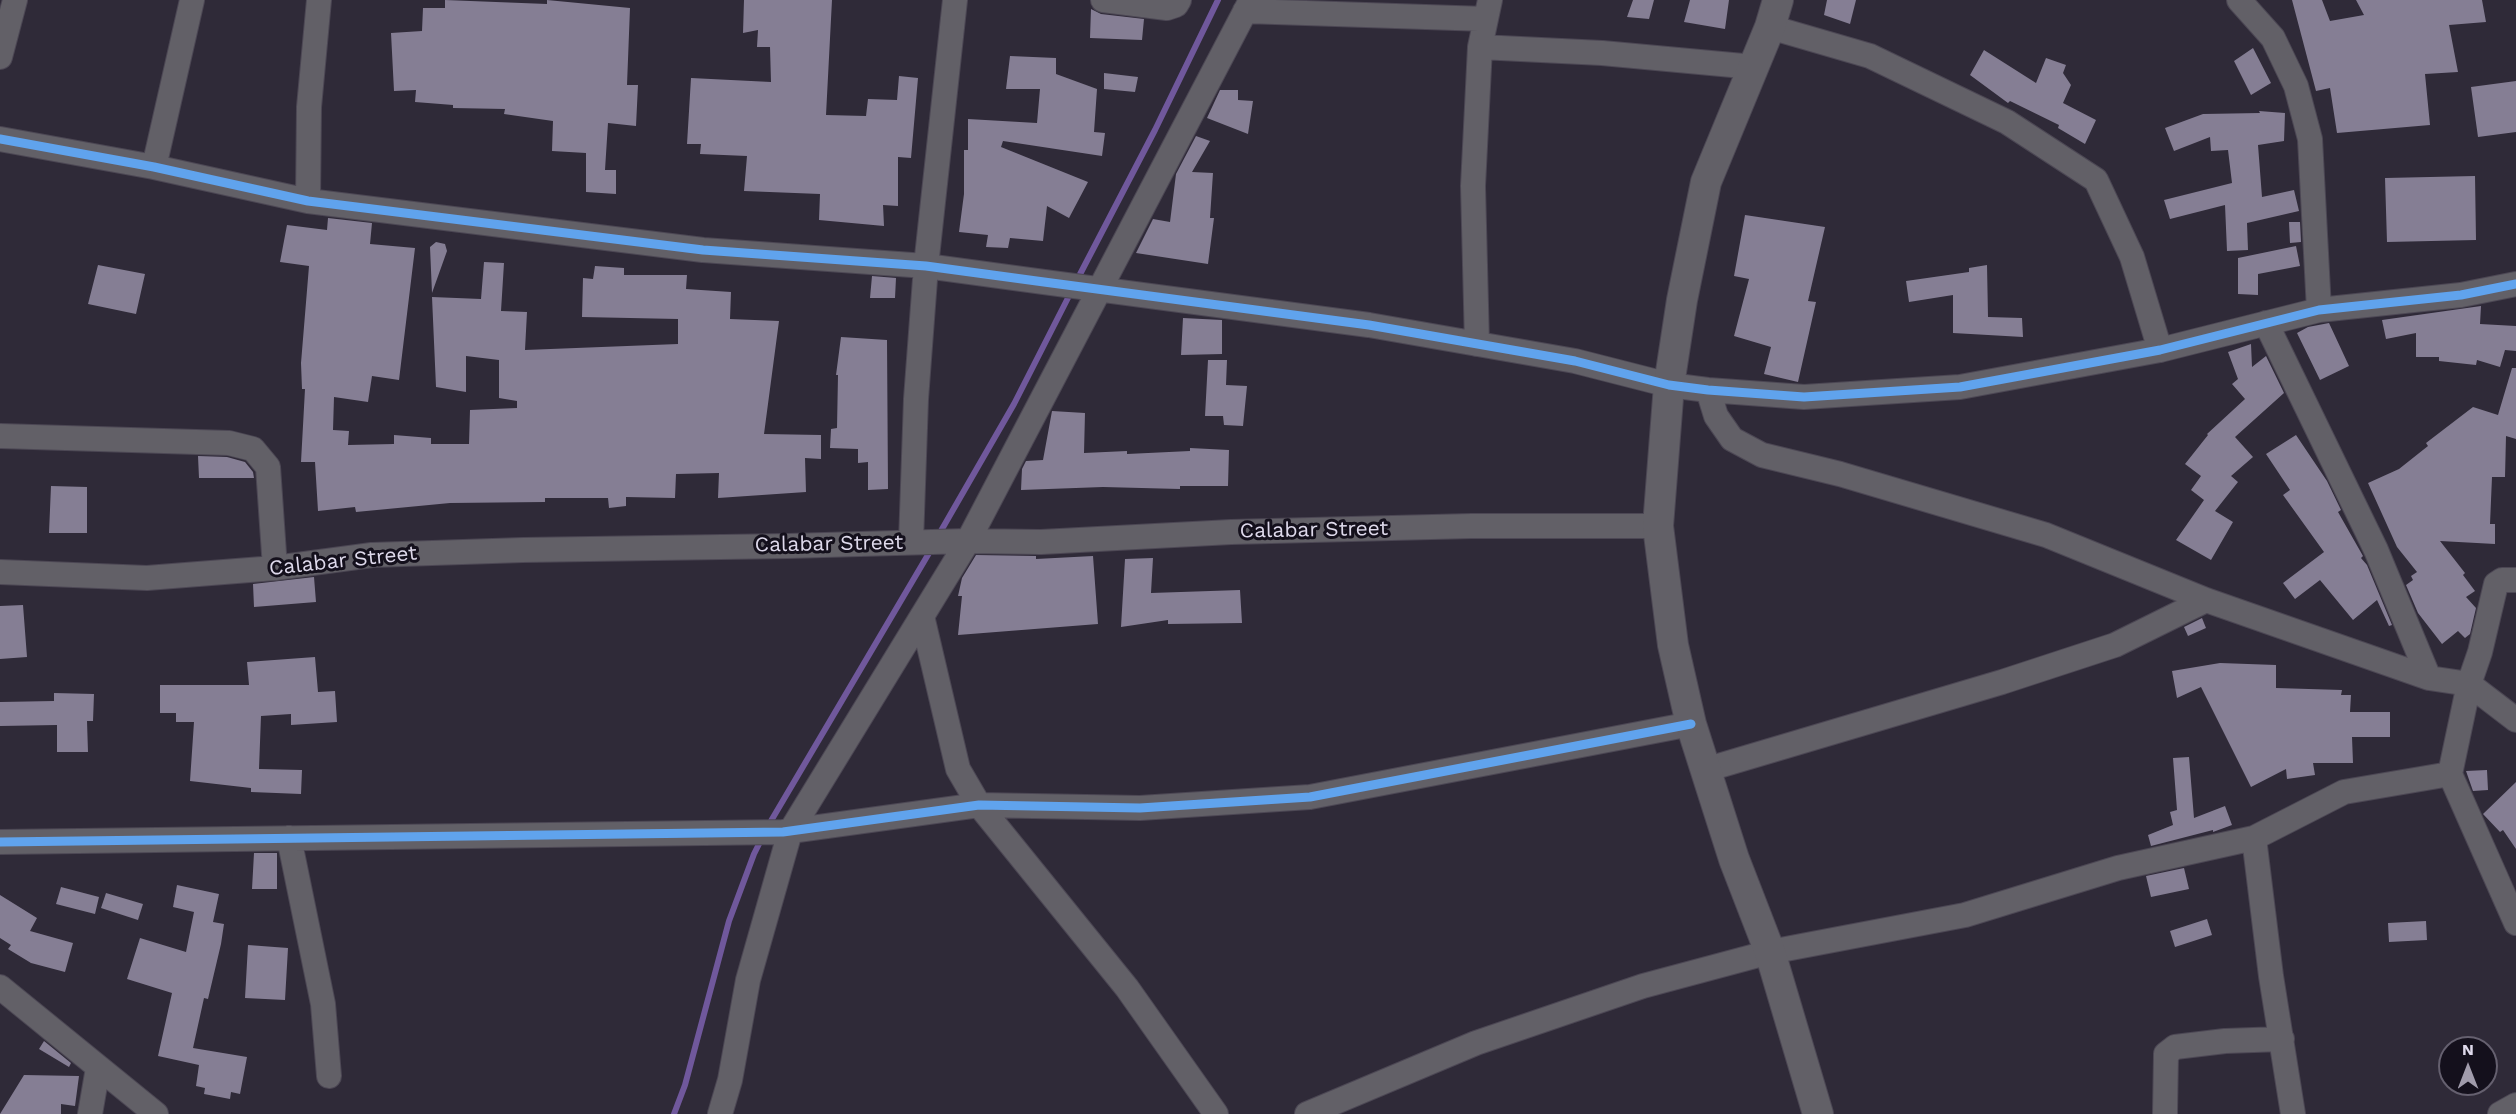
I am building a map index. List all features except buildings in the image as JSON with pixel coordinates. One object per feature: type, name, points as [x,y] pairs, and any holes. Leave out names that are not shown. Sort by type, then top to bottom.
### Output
[{"type":"street","points":[[0,57],[15,0]]},
{"type":"street","points":[[154,167],[192,0]]},
{"type":"street","points":[[308,201],[309,106],[319,0]]},
{"type":"street","points":[[911,542],[915,399],[926,266],[956,0]]},
{"type":"street","points":[[1103,0],[1167,8],[1176,5],[1179,0]]},
{"type":"street","points":[[2239,0],[2273,38],[2296,86],[2310,139],[2319,310]]},
{"type":"street","points":[[720,1114],[730,1080],[748,980],[786,832],[922,616],[1094,288],[1248,6],[1488,10],[1480,47],[1473,186],[1477,344]]},
{"type":"street","points":[[1818,1114],[1770,952],[1734,859],[1691,724],[1673,645],[1658,526],[1669,385],[1682,300],[1706,182],[1774,14],[1870,56],[2007,122],[2096,180],[2132,257],[2160,350]]},
{"type":"street","points":[[1480,47],[1602,53],[1754,67]]},
{"type":"street","points":[[0,139],[154,167],[308,201],[703,250],[926,266],[1094,288],[1369,325],[1575,361],[1669,385],[1804,397],[1960,387],[2160,350],[2319,310],[2461,295],[2516,284]]},
{"type":"street","points":[[2266,323],[2376,550],[2429,678]]},
{"type":"street","points":[[1708,390],[1716,416],[1732,439],[1762,455],[1840,474],[2046,535],[2206,600],[2429,678],[2469,684],[2516,720]]},
{"type":"street","points":[[0,436],[230,443],[253,449],[268,467],[275,568]]},
{"type":"street","name":"Calabar Street","points":[[0,572],[147,578],[275,568],[372,555],[962,541],[1041,542],[1231,532],[1472,526],[1658,526]]},
{"type":"street","points":[[2516,580],[2502,580],[2496,584],[2480,652],[2469,684],[2450,774],[2516,923]]},
{"type":"street","points":[[1705,770],[2002,682],[2115,645],[2206,600]]},
{"type":"street","points":[[922,616],[958,769],[980,805],[1127,988],[1216,1114]]},
{"type":"street","points":[[0,842],[786,832],[980,805],[1140,808],[1310,796],[1691,724]]},
{"type":"street","points":[[1313,1112],[1476,1043],[1643,986],[1770,952],[1965,915],[2118,868],[2254,837],[2344,792],[2450,774]]},
{"type":"street","points":[[289,837],[323,1004],[329,1076]]},
{"type":"street","points":[[2254,837],[2271,976],[2293,1114]]},
{"type":"street","points":[[0,987],[156,1114]]},
{"type":"street","points":[[2165,1114],[2166,1054],[2175,1047],[2282,1039]]},
{"type":"street","points":[[90,1114],[98,1068]]},
{"type":"street","points":[[2500,1114],[2516,1105]]},
{"type":"waterway","points":[[1077,280],[1155,130],[1218,0]]},
{"type":"waterway","points":[[938,536],[1014,404],[1071,292]]},
{"type":"waterway","points":[[768,826],[932,548]]},
{"type":"waterway","points":[[674,1114],[685,1085],[729,921],[762,838]]},
{"type":"cycle path","points":[[0,139],[154,167],[308,201],[703,250],[926,266],[1369,325],[1575,361],[1669,385],[1804,397],[1960,387],[2160,350],[2319,310],[2461,295],[2516,284]]},
{"type":"cycle path","points":[[0,842],[783,832],[979,805],[1140,808],[1310,797],[1691,724]]}]
